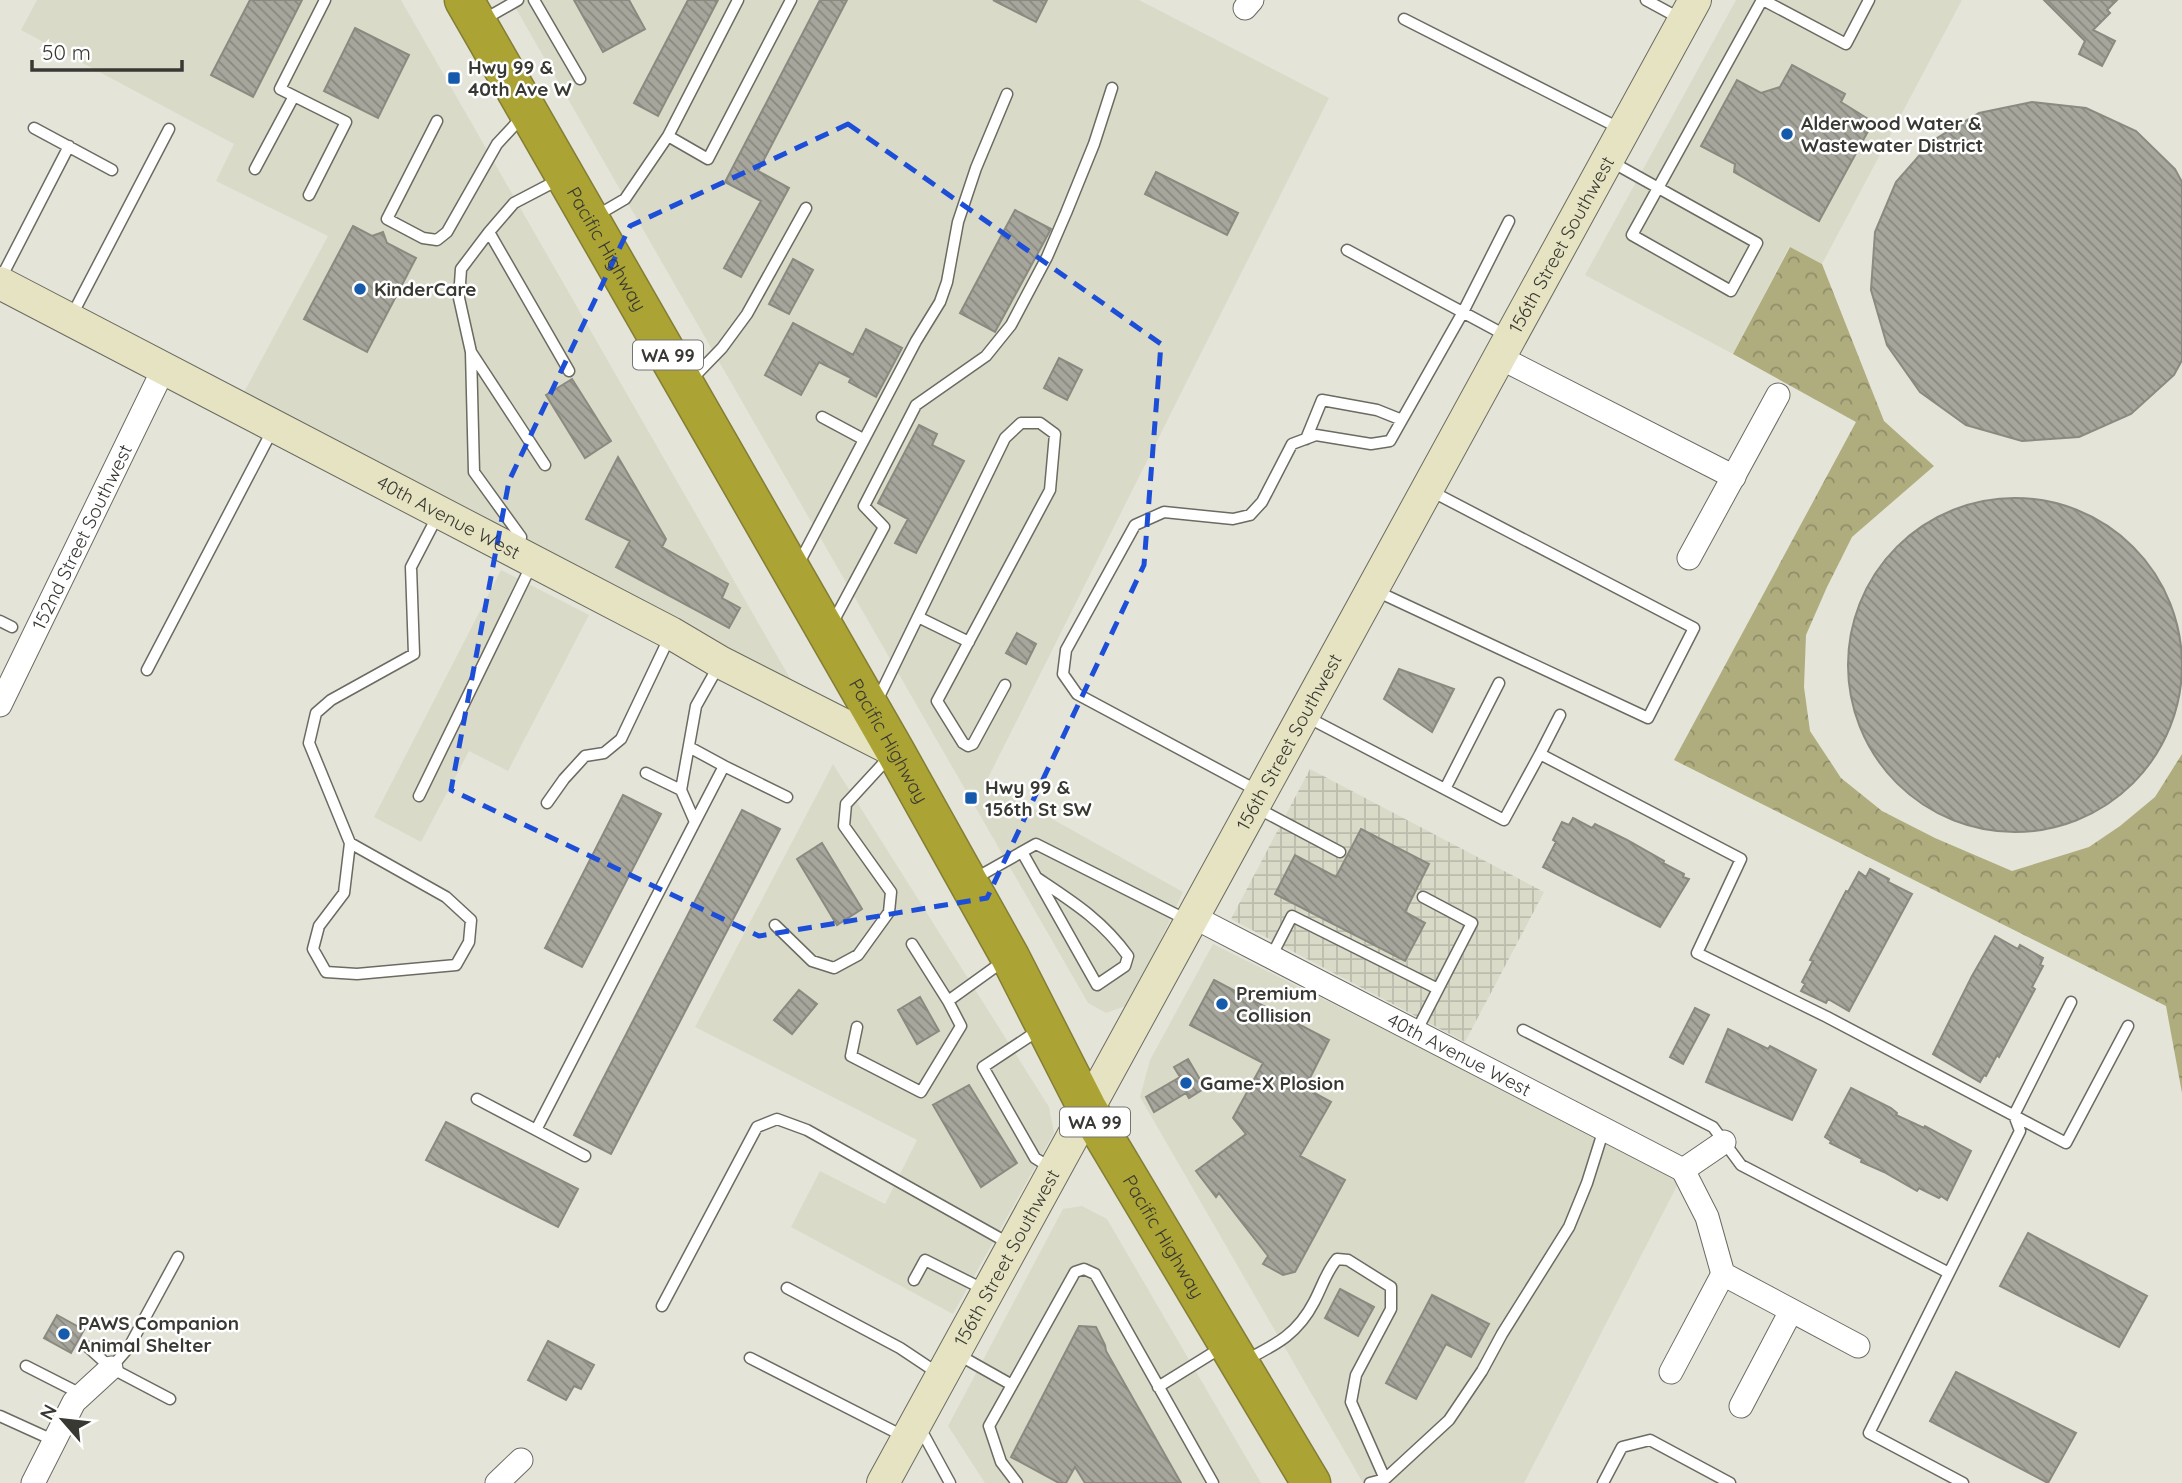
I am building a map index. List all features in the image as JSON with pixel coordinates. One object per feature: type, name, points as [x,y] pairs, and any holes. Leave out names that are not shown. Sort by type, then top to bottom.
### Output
[{"type":"highway","name":"Pacific Highway","points":[[471,12],[872,710],[1010,957],[1087,1108],[1311,1483]]},
{"type":"street","name":"156th Street Southwest","points":[[883,1483],[1689,10]]},
{"type":"street","name":"40th Avenue West","points":[[0,281],[720,662],[895,751]]},
{"type":"street","points":[[1504,347],[1734,477]]},
{"type":"street","name":"152nd Street Southwest","points":[[0,705],[164,368]]},
{"type":"street","points":[[1689,558],[1777,396]]},
{"type":"street","name":"40th Avenue West","points":[[1191,918],[1683,1170]]},
{"type":"street","points":[[1671,1371],[1723,1275],[1707,1217],[1683,1170],[1724,1142]]},
{"type":"street","points":[[1723,1275],[1858,1346]]},
{"type":"street","points":[[1741,1406],[1791,1311]]},
{"type":"street","points":[[33,1483],[74,1402],[111,1368]]},
{"type":"street","points":[[498,1483],[522,1460]]},
{"type":"lane","points":[[309,195],[346,122],[280,89],[325,0]]},
{"type":"lane","points":[[471,12],[517,0]]},
{"type":"lane","points":[[534,0],[580,79]]},
{"type":"lane","points":[[590,220],[625,199],[668,136],[738,0]]},
{"type":"lane","points":[[668,136],[708,159],[791,0]]},
{"type":"lane","points":[[1646,0],[1689,10]]},
{"type":"lane","points":[[1607,159],[1657,187],[1757,243],[1731,291],[1632,236],[1657,187],[1762,0],[1846,44],[1869,0]]},
{"type":"lane","points":[[1404,19],[1623,131]]},
{"type":"lane","points":[[828,633],[884,527],[864,506],[916,405],[986,356],[1011,325],[1047,257],[1066,213],[1094,144],[1112,88]]},
{"type":"lane","points":[[794,574],[863,439],[940,302],[947,282],[958,222],[976,168],[1007,94]]},
{"type":"lane","points":[[255,169],[294,96]]},
{"type":"lane","points":[[437,121],[387,219],[423,238],[438,240],[447,232],[497,144],[528,111]]},
{"type":"lane","points":[[34,128],[113,170]]},
{"type":"lane","points":[[70,319],[169,129]]},
{"type":"lane","points":[[0,281],[69,146]]},
{"type":"lane","points":[[419,796],[523,556],[521,537],[474,472],[471,352],[459,298],[461,269],[514,204],[565,176]]},
{"type":"lane","points":[[686,386],[722,348],[747,314],[806,208]]},
{"type":"lane","points":[[1340,852],[1256,799],[1077,694],[1063,674],[1066,650],[1135,525],[1164,512],[1233,519],[1250,515],[1262,502],[1292,444],[1316,435],[1371,444],[1390,441],[1463,312],[1509,221]]},
{"type":"lane","points":[[489,232],[569,371]]},
{"type":"lane","points":[[1347,250],[1463,312],[1504,347]]},
{"type":"lane","points":[[471,352],[545,465]]},
{"type":"lane","points":[[1306,439],[1322,400],[1377,410],[1402,420]]},
{"type":"lane","points":[[822,417],[863,439]]},
{"type":"lane","points":[[872,710],[1005,438],[1021,423],[1041,424],[1055,435],[1050,490],[937,701],[963,743],[968,746],[973,744],[1005,685]]},
{"type":"lane","points":[[147,670],[275,426]]},
{"type":"lane","points":[[1372,589],[1648,718],[1694,628],[1427,488]]},
{"type":"lane","points":[[350,843],[446,897],[471,920],[469,943],[456,965],[357,974],[327,972],[313,949],[319,926],[344,893],[350,843],[309,743],[316,713],[331,700],[414,654],[411,567],[440,513]]},
{"type":"lane","points":[[918,617],[969,642]]},
{"type":"lane","points":[[0,621],[12,627]]},
{"type":"lane","points":[[547,803],[585,756],[604,752],[621,739],[671,634]]},
{"type":"lane","points":[[695,822],[681,790],[696,706],[720,662]]},
{"type":"lane","points":[[1445,789],[1499,683]]},
{"type":"lane","points":[[1303,715],[1504,820],[1560,715]]},
{"type":"lane","points":[[689,747],[787,797]]},
{"type":"lane","points":[[775,925],[811,961],[834,968],[858,955],[889,912],[891,892],[844,826],[846,804],[895,751]]},
{"type":"lane","points":[[1540,754],[1741,859],[1697,953],[1827,1017],[2066,1143],[2128,1026]]},
{"type":"lane","points":[[537,1130],[724,766]]},
{"type":"lane","points":[[646,773],[681,790]]},
{"type":"lane","points":[[968,882],[1037,844],[1191,918]]},
{"type":"lane","points":[[1022,852],[1097,985],[1125,966],[1128,956],[1112,934],[1088,912],[1037,878]]},
{"type":"lane","points":[[1416,1032],[1472,923],[1423,897]]},
{"type":"lane","points":[[1271,957],[1292,916],[1438,989]]},
{"type":"lane","points":[[857,1027],[851,1056],[921,1092],[961,1026],[912,944]]},
{"type":"lane","points":[[948,1001],[1010,957]]},
{"type":"lane","points":[[2014,1115],[2071,1002]]},
{"type":"lane","points":[[1045,1026],[983,1066],[1035,1158],[1053,1170]]},
{"type":"lane","points":[[1523,1030],[1713,1127],[1741,1165],[1949,1273]]},
{"type":"lane","points":[[477,1099],[585,1156]]},
{"type":"lane","points":[[1963,1483],[1869,1433],[2021,1131],[2014,1115]]},
{"type":"lane","points":[[662,1306],[757,1127],[777,1119],[807,1130],[1012,1246]]},
{"type":"lane","points":[[1370,1483],[1385,1479],[1449,1420],[1482,1371],[1569,1227],[1587,1183],[1604,1129]]},
{"type":"lane","points":[[111,1368],[129,1347],[178,1257]]},
{"type":"lane","points":[[1158,1387],[1233,1354],[1283,1341],[1298,1327],[1313,1303],[1328,1269],[1338,1259],[1348,1260],[1391,1287],[1391,1309],[1356,1376],[1351,1402],[1385,1479]]},
{"type":"lane","points":[[914,1280],[925,1260],[987,1291]]},
{"type":"lane","points":[[1017,1483],[1001,1462],[989,1426],[1066,1285],[1075,1272],[1084,1269],[1095,1274],[1213,1483]]},
{"type":"lane","points":[[788,1288],[900,1348],[1012,1385]]},
{"type":"lane","points":[[88,1347],[111,1368],[170,1399]]},
{"type":"lane","points":[[750,1358],[910,1433],[925,1437],[950,1483]]},
{"type":"lane","points":[[26,1366],[83,1395]]},
{"type":"lane","points":[[0,1416],[55,1441]]},
{"type":"lane","points":[[1603,1483],[1622,1447],[1650,1440],[1728,1483]]},
{"type":"highlighted area","points":[[848,124],[1161,344],[1144,565],[987,898],[759,936],[451,790],[509,481],[630,226]]},
{"type":"shaded area","points":[[37,0],[401,0],[791,680],[243,394],[328,236],[216,181],[234,144],[21,30]]},
{"type":"shaded area","points":[[511,0],[1139,0],[1329,98],[986,782],[1183,892],[1131,1004],[1106,1013],[1088,1003]]},
{"type":"shaded area","points":[[1736,0],[1962,0],[1822,264],[1789,247],[1733,354],[1585,275]]},
{"type":"shaded area","points":[[501,570],[589,615],[508,771],[469,751],[421,842],[374,817]]},
{"type":"shaded area","points":[[833,764],[1049,1107],[1054,1133],[953,1314],[791,1227],[820,1171],[885,1204],[917,1140],[695,1027]]},
{"type":"shaded area","points":[[1310,769],[1544,892],[1465,1042],[1231,919]]},
{"type":"shaded area","points":[[1213,944],[1681,1178],[1524,1483],[1363,1483],[1140,1097],[1150,1060]]},
{"type":"shaded area","points":[[1082,1206],[1107,1219],[1261,1483],[985,1483],[948,1426],[1063,1209]]},
{"type":"green space","points":[[1790,247],[1822,264],[1884,421],[1934,466],[1852,537],[1827,587],[1806,635],[1804,687],[1810,731],[1841,778],[1882,811],[1935,838],[2012,871],[2089,847],[2120,826],[2155,797],[2182,754],[2182,1093],[2166,1006],[1674,760],[1856,422],[1733,354]]},
{"type":"building","points":[[250,0],[302,0],[253,97],[211,75]]},
{"type":"building","points":[[574,0],[629,0],[645,29],[603,52]]},
{"type":"building","points":[[688,0],[718,0],[658,116],[634,103]]},
{"type":"building","points":[[820,0],[847,0],[758,171],[789,188],[741,277],[724,268],[761,201],[725,182]]},
{"type":"building","points":[[993,0],[1047,0],[1036,22]]},
{"type":"building","points":[[2044,0],[2117,0],[2107,10],[2110,13],[2093,30],[2115,41],[2102,66],[2079,54],[2085,41]]},
{"type":"building","points":[[355,28],[409,55],[378,118],[324,91]]},
{"type":"building","name":"Alderwood Water & Wastewater District","points":[[1792,65],[1845,94],[1841,102],[1873,122],[1819,221],[1734,172],[1735,164],[1701,146],[1737,80],[1761,93],[1780,87]]},
{"type":"building","points":[[2032,102],[2086,108],[2136,131],[2175,169],[2182,182],[2182,360],[2174,375],[2131,414],[2079,437],[2022,441],[1966,425],[1920,392],[1887,345],[1871,290],[1875,232],[1896,182],[1932,141],[1979,113]]},
{"type":"building","points":[[1156,172],[1238,213],[1227,235],[1145,194]]},
{"type":"building","points":[[1015,210],[1051,229],[995,332],[960,313]]},
{"type":"building","name":"KinderCare","points":[[353,226],[372,236],[383,232],[387,243],[416,258],[367,352],[304,319]]},
{"type":"building","points":[[793,259],[813,270],[789,314],[769,304]]},
{"type":"building","points":[[793,323],[853,355],[866,329],[902,348],[876,397],[849,382],[851,378],[819,362],[801,395],[765,375]]},
{"type":"building","points":[[1059,358],[1082,370],[1067,400],[1044,388]]},
{"type":"building","points":[[572,379],[611,441],[585,458],[546,395]]},
{"type":"building","points":[[919,425],[937,434],[932,445],[964,461],[916,553],[895,543],[908,519],[878,503]]},
{"type":"building","points":[[618,457],[666,539],[662,547],[728,584],[722,598],[740,608],[729,628],[616,567],[630,541],[586,519]]},
{"type":"building","points":[[2015,498],[2048,501],[2079,511],[2108,526],[2133,547],[2154,572],[2169,601],[2179,632],[2182,665],[2179,698],[2169,729],[2154,758],[2133,783],[2108,804],[2079,819],[2048,829],[2015,832],[1982,829],[1951,819],[1922,804],[1897,783],[1876,758],[1861,729],[1851,698],[1848,665],[1851,632],[1861,601],[1876,572],[1897,547],[1922,526],[1951,511],[1982,501]]},
{"type":"building","points":[[1017,633],[1036,644],[1026,664],[1006,653]]},
{"type":"building","points":[[1399,669],[1454,689],[1432,732],[1384,699]]},
{"type":"building","points":[[623,795],[661,814],[582,967],[545,948]]},
{"type":"building","points":[[742,810],[780,829],[611,1154],[574,1135]]},
{"type":"building","points":[[1573,818],[1592,828],[1595,824],[1627,840],[1689,879],[1660,927],[1543,867],[1556,842],[1553,840],[1562,822],[1569,825]]},
{"type":"building","points":[[1361,829],[1429,864],[1405,912],[1425,923],[1405,961],[1275,894],[1295,855],[1336,877]]},
{"type":"building","points":[[822,843],[862,909],[837,925],[797,859]]},
{"type":"building","points":[[1870,869],[1912,894],[1849,1011],[1828,999],[1826,1003],[1801,991],[1805,984],[1802,982],[1813,961],[1810,960],[1846,891],[1848,892],[1859,872],[1866,877]]},
{"type":"building","points":[[1995,936],[2018,949],[2020,945],[2043,958],[2040,965],[2043,966],[2032,987],[2035,989],[1999,1057],[1997,1055],[1980,1082],[1933,1054]]},
{"type":"building","points":[[1214,980],[1329,1040],[1305,1088],[1331,1102],[1300,1156],[1345,1180],[1295,1272],[1283,1275],[1263,1264],[1268,1256],[1219,1193],[1216,1197],[1196,1171],[1246,1134],[1233,1118],[1263,1063],[1190,1025]]},
{"type":"building","points":[[799,990],[817,1004],[792,1034],[774,1020]]},
{"type":"building","points":[[920,997],[939,1031],[917,1044],[898,1010]]},
{"type":"building","points":[[1695,1008],[1709,1015],[1683,1064],[1670,1057]]},
{"type":"building","points":[[1728,1029],[1768,1049],[1770,1046],[1816,1070],[1792,1120],[1706,1082]]},
{"type":"building","name":"Game-X Plosion","points":[[1188,1059],[1205,1088],[1189,1098],[1186,1093],[1154,1112],[1146,1097],[1180,1077],[1174,1067]]},
{"type":"building","points":[[969,1085],[1017,1163],[981,1187],[933,1105]]},
{"type":"building","points":[[1851,1088],[1891,1108],[1896,1115],[1924,1128],[1925,1126],[1971,1151],[1947,1200],[1919,1188],[1917,1191],[1830,1143],[1825,1137]]},
{"type":"building","points":[[446,1122],[578,1189],[558,1227],[426,1160]]},
{"type":"building","points":[[2028,1233],[2147,1296],[2119,1347],[2000,1286]]},
{"type":"building","points":[[1340,1289],[1374,1307],[1358,1336],[1325,1318]]},
{"type":"building","points":[[1432,1295],[1489,1324],[1471,1357],[1446,1344],[1416,1399],[1386,1383]]},
{"type":"building","name":"PAWS Companion Animal Shelter","points":[[57,1315],[84,1330],[71,1353],[44,1338]]},
{"type":"building","points":[[1079,1326],[1096,1327],[1106,1351],[1181,1483],[1085,1483],[1075,1467],[1066,1483],[1059,1483],[1011,1457]]},
{"type":"building","points":[[548,1341],[594,1365],[581,1389],[574,1386],[566,1400],[528,1380]]},
{"type":"building","points":[[1956,1372],[2076,1433],[2048,1483],[1930,1421]]},
{"type":"place","name":"Hwy 99 & 40th Ave W","points":[[454,78]]},
{"type":"place","name":"Alderwood Water & Wastewater District","points":[[1787,134]]},
{"type":"place","name":"KinderCare","points":[[360,289]]},
{"type":"place","name":"Hwy 99 & 156th St SW","points":[[971,798]]},
{"type":"place","name":"Premium Collision","points":[[1222,1004]]},
{"type":"place","name":"Game-X Plosion","points":[[1186,1083]]},
{"type":"place","name":"PAWS Companion Animal Shelter","points":[[64,1334]]}]
